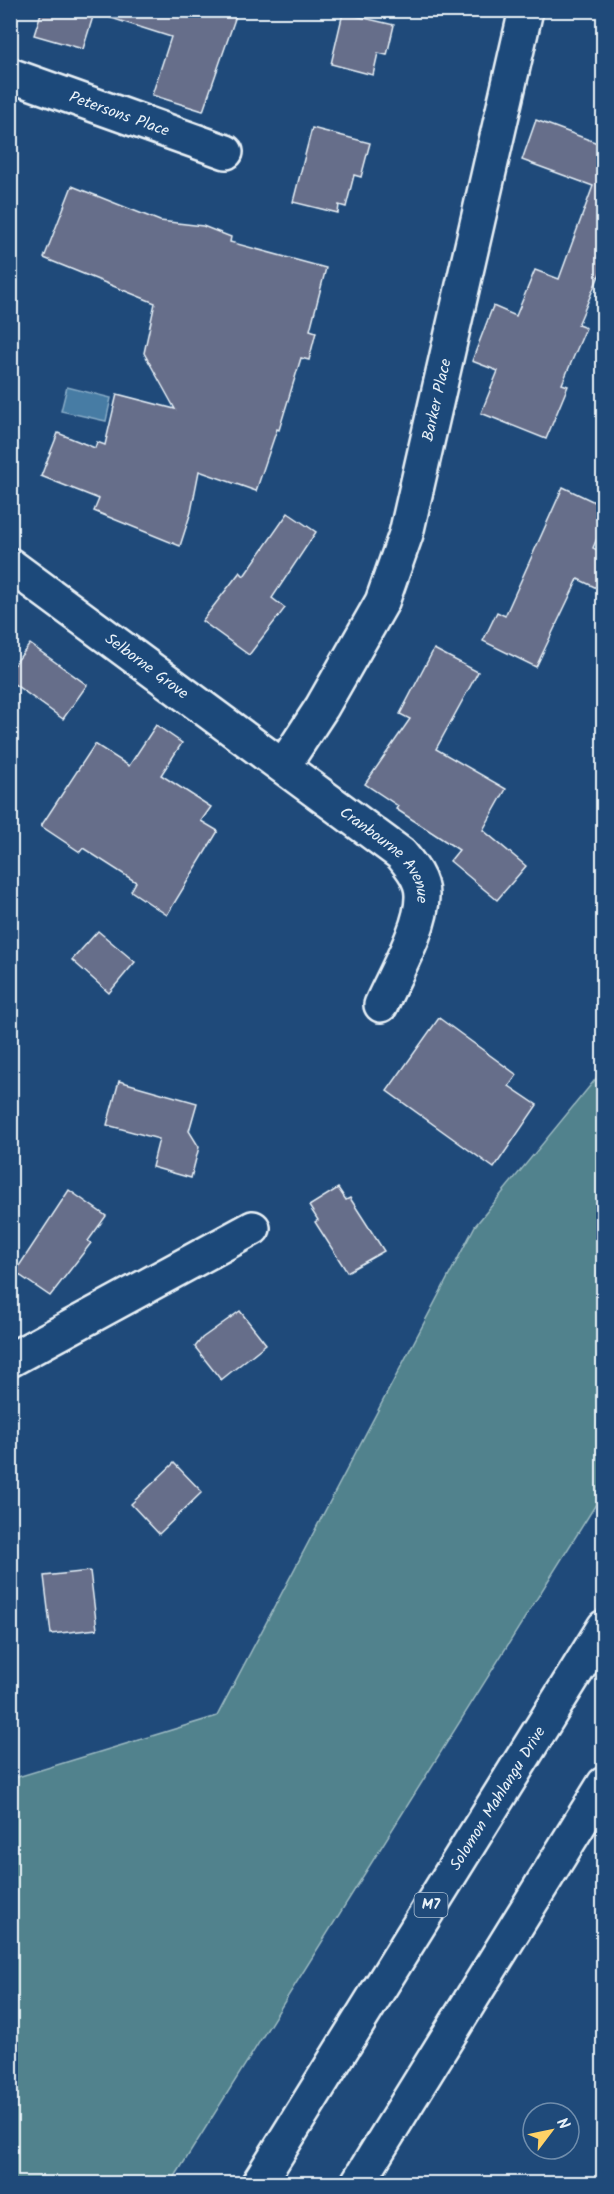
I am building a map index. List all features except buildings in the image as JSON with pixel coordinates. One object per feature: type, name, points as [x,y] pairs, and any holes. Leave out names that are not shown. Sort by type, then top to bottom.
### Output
[{"type":"main road","name":"Barker Place","points":[[284,765],[322,707],[382,602],[406,534],[526,10]]},
{"type":"main road","name":"Petersons Place","points":[[10,75],[226,152]]},
{"type":"main road","name":"Selborne Grove","points":[[10,565],[284,765]]},
{"type":"main road","name":"Cranbourne Avenue","points":[[284,765],[401,854],[414,870],[423,894],[417,922],[381,1005]]},
{"type":"main road","points":[[10,1360],[253,1228]]},
{"type":"main road","name":"Solomon Mahlangu Drive","points":[[258,2184],[603,1627]]},
{"type":"main road","points":[[357,2184],[603,1784]]},
{"type":"green space","points":[[603,1070],[603,1493],[171,2183],[11,2183],[11,1779],[217,1716],[475,1226]]},
{"type":"water","points":[[67,387],[111,398],[106,421],[61,411]]}]
